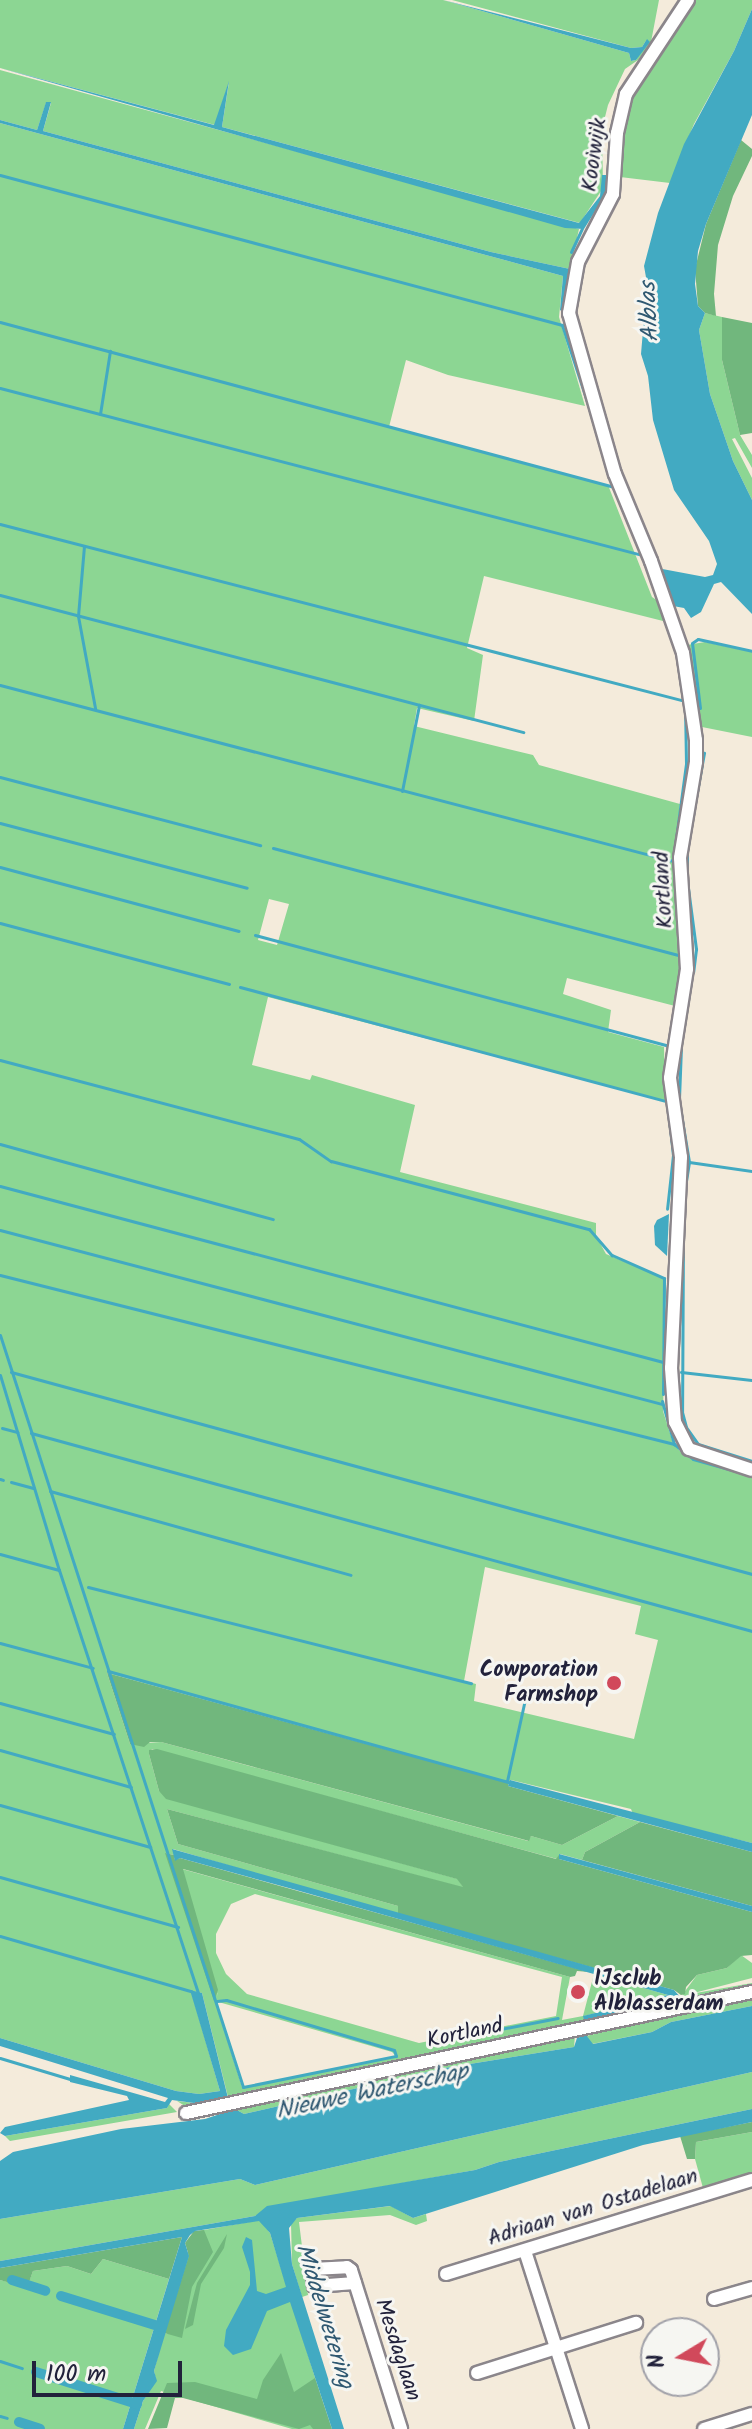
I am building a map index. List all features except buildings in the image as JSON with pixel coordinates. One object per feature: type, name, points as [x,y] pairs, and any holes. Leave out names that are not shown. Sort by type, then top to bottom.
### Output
[{"type":"street","name":"Kooiwijk","points":[[590,234],[613,194],[617,133],[626,94],[688,0]]},
{"type":"street","name":"Kortland","points":[[590,234],[571,290],[573,332],[615,474],[651,561],[683,653],[696,740],[696,762],[680,858],[687,969],[670,1078],[681,1157],[671,1400],[675,1422],[689,1449],[752,1470]]},
{"type":"street","name":"Kortland","points":[[186,2113],[752,1992]]},
{"type":"street","name":"Adriaan van Ostadelaan","points":[[446,2274],[752,2180]]},
{"type":"street","points":[[525,2251],[582,2429]]},
{"type":"street","name":"Mesdaglaan","points":[[355,2283],[401,2429]]},
{"type":"street","points":[[714,2299],[752,2288]]},
{"type":"street","points":[[477,2373],[636,2323]]},
{"type":"street","points":[[704,2429],[752,2414]]},
{"type":"green space","points":[[0,0],[443,0],[629,53],[631,61],[636,60],[647,39],[642,47],[631,48],[452,0],[659,0],[651,42],[638,60],[625,69],[608,105],[602,129],[603,188],[580,223],[222,127],[229,82],[215,125],[0,68]]},
{"type":"green space","points":[[695,0],[752,0],[752,9],[734,51],[694,124],[670,183],[620,177],[620,146],[633,91]]},
{"type":"green space","points":[[0,70],[579,229],[570,269],[491,252],[43,131],[51,103],[46,103],[37,130],[0,120]]},
{"type":"green space","points":[[0,123],[563,276],[559,317],[585,406],[448,375],[406,360],[389,427],[608,485],[652,597],[661,603],[667,622],[484,576],[467,648],[483,655],[474,721],[417,708],[414,726],[533,755],[539,765],[680,804],[674,859],[682,970],[675,1006],[567,978],[563,994],[611,1010],[608,1032],[664,1047],[665,1101],[268,997],[252,1065],[310,1080],[312,1075],[415,1105],[400,1172],[596,1223],[596,1236],[606,1254],[666,1279],[663,1411],[673,1443],[680,1451],[703,1463],[752,1477],[752,1843],[633,1814],[631,1809],[511,1780],[509,1783],[501,1781],[107,1673],[130,1744],[161,1742],[528,1841],[531,1836],[562,1845],[618,1816],[640,1822],[585,1852],[582,1860],[560,1854],[557,1859],[152,1749],[149,1754],[159,1791],[228,1815],[458,1879],[464,1888],[167,1809],[178,1844],[398,1906],[398,1914],[376,1909],[173,1849],[174,1855],[166,1853],[218,1996],[182,1869],[570,1977],[562,2020],[583,2016],[594,1974],[668,1995],[584,2016],[584,2020],[680,1998],[697,1975],[727,1968],[741,1955],[752,1963],[752,1978],[690,1994],[752,1983],[752,1989],[691,2004],[687,1994],[688,2004],[188,2108],[177,2101],[194,2103],[228,2097],[202,1993],[191,1991],[220,2091],[199,2094],[176,2091],[0,2038]],"holes":[[[269,899],[289,904],[277,945],[258,940]],[[485,1567],[641,1606],[635,1634],[658,1640],[634,1739],[474,1701],[476,1684],[464,1681]],[[255,1894],[562,1977],[556,2016],[419,2043],[247,1994],[226,1974],[216,1953],[216,1934],[231,1904]],[[215,2001],[392,2052],[397,2057],[242,2087]]]},
{"type":"green space","points":[[741,140],[752,149],[752,156],[733,196],[718,245],[714,294],[716,316],[705,313],[698,306],[695,269],[706,224]]},
{"type":"green space","points":[[705,313],[722,317],[722,360],[740,435],[752,455],[752,468],[735,438],[732,439],[752,478],[752,500],[733,461],[710,394],[699,330]]},
{"type":"green space","points":[[722,317],[752,323],[752,433],[740,435],[722,360]]},
{"type":"green space","points":[[705,642],[752,652],[752,737],[702,727],[687,645]]},
{"type":"green space","points":[[107,1673],[509,1783],[508,1786],[618,1816],[562,1845],[531,1836],[529,1841],[161,1742],[150,1742],[144,1747],[130,1744]]},
{"type":"green space","points":[[157,1749],[556,1859],[559,1855],[559,1859],[752,1912],[752,1955],[741,1956],[727,1968],[697,1975],[686,1987],[685,1994],[681,1995],[674,1990],[398,1914],[398,1906],[178,1844],[167,1809],[463,1887],[457,1879],[166,1799],[159,1791],[149,1754],[149,1750]]},
{"type":"green space","points":[[640,1822],[752,1852],[752,1906],[582,1860],[585,1852]]},
{"type":"green space","points":[[165,1853],[174,1855],[175,1860],[180,1858],[589,1972],[577,1971],[575,1976],[570,1977],[183,1869],[218,1990],[214,2001]]},
{"type":"green space","points":[[752,1997],[752,2006],[671,2022],[652,2032],[592,2044],[586,2036]]},
{"type":"green space","points":[[575,2036],[574,2047],[445,2068],[244,2114],[235,2109],[267,2098]]},
{"type":"green space","points":[[752,2072],[752,2109],[499,2162],[475,2170],[275,2206],[255,2216],[0,2261],[0,2219],[240,2179],[255,2185]]},
{"type":"green space","points":[[169,2104],[177,2112],[10,2141],[5,2136],[167,2108]]},
{"type":"green space","points":[[752,2122],[752,2132],[696,2142],[695,2159],[687,2159],[680,2136]]},
{"type":"green space","points":[[752,2132],[752,2172],[703,2188],[695,2159],[696,2142]]},
{"type":"green space","points":[[391,2206],[413,2218],[426,2214],[427,2221],[416,2225],[390,2215],[299,2222],[308,2295],[302,2297],[292,2264],[291,2223],[297,2218]]},
{"type":"green space","points":[[260,2220],[270,2233],[331,2429],[292,2429],[161,2391],[145,2429],[134,2429],[143,2401],[156,2380],[154,2371],[164,2333],[168,2334],[193,2232]]},
{"type":"green space","points":[[204,2230],[213,2252],[192,2287],[182,2338],[164,2333],[189,2256],[185,2243],[194,2231]]},
{"type":"green space","points":[[227,2234],[224,2248],[201,2284],[193,2325],[185,2329],[197,2283]]},
{"type":"green space","points":[[182,2237],[169,2279],[103,2259],[91,2274],[67,2266],[33,2271],[27,2288],[0,2280],[0,2268]]},
{"type":"green space","points":[[103,2259],[169,2279],[123,2429],[0,2429],[0,2280],[27,2287],[33,2271],[67,2266],[91,2274]]},
{"type":"green space","points":[[281,2353],[294,2392],[315,2378],[332,2429],[313,2429],[310,2425],[299,2429],[175,2398],[167,2428],[148,2429],[167,2383],[195,2382],[257,2399],[263,2380]]},
{"type":"water","points":[[443,0],[631,48],[642,47],[647,39],[650,42],[636,60],[631,61],[629,53]]},
{"type":"water","name":"Alblas","points":[[752,9],[752,115],[706,224],[698,251],[695,284],[698,306],[705,313],[699,330],[710,394],[733,461],[752,500],[752,614],[721,582],[714,584],[701,612],[691,618],[684,608],[673,606],[657,568],[705,577],[713,575],[717,564],[709,541],[674,490],[653,420],[648,376],[641,354],[647,283],[644,266],[658,213],[684,144],[734,51]]},
{"type":"water","points":[[0,68],[214,125],[229,81],[222,127],[579,223],[600,196],[602,175],[606,175],[607,192],[584,229],[565,228]]},
{"type":"water","points":[[46,102],[51,102],[43,131],[491,252],[570,269],[563,312],[560,310],[563,276],[0,123],[0,120],[37,130]]},
{"type":"water","points":[[669,1214],[667,1256],[655,1245],[654,1226],[657,1220]]},
{"type":"water","points":[[510,1780],[752,1843],[752,1852],[508,1786]]},
{"type":"water","points":[[172,1849],[674,1990],[681,1998],[584,2020],[583,2016],[668,1995],[180,1858],[175,1861]]},
{"type":"water","points":[[559,1854],[752,1906],[752,1912],[559,1859]]},
{"type":"water","points":[[190,1990],[202,1993],[228,2098],[194,2103],[172,2100],[167,2108],[5,2136],[0,2133],[5,2127],[129,2100],[127,2096],[70,2082],[70,2075],[165,2102],[168,2098],[0,2046],[0,2038],[176,2091],[199,2094],[220,2091]]},
{"type":"water","name":"Nieuwe Waterschap","points":[[752,2006],[752,2072],[255,2185],[240,2179],[0,2219],[0,2161],[13,2152],[121,2129],[205,2119],[235,2109],[244,2114],[445,2068],[574,2047],[577,2038],[586,2035],[593,2044],[652,2032],[671,2022]]},
{"type":"water","points":[[752,2109],[752,2122],[643,2145],[413,2218],[390,2206],[297,2218],[289,2228],[292,2264],[344,2429],[332,2429],[290,2302],[267,2311],[251,2349],[233,2355],[224,2346],[226,2330],[250,2285],[250,2272],[242,2247],[246,2237],[252,2240],[257,2291],[266,2294],[286,2287],[270,2233],[259,2221],[195,2231],[185,2243],[189,2256],[154,2371],[157,2381],[143,2401],[134,2429],[123,2429],[182,2237],[0,2268],[0,2261],[255,2216],[267,2206],[475,2170],[499,2162]]},
{"type":"waterway","points":[[0,175],[562,325],[595,426]]},
{"type":"waterway","points":[[571,252],[582,228]]},
{"type":"waterway","points":[[0,322],[614,487]]},
{"type":"waterway","points":[[100,414],[110,351]]},
{"type":"waterway","points":[[0,388],[642,555]]},
{"type":"waterway","points":[[625,513],[650,576]]},
{"type":"waterway","points":[[0,524],[685,701]]},
{"type":"waterway","points":[[84,546],[78,616],[95,708]]},
{"type":"waterway","points":[[0,595],[523,732]]},
{"type":"waterway","points":[[700,708],[692,643],[698,639],[752,651]]},
{"type":"waterway","points":[[0,685],[673,861]]},
{"type":"waterway","points":[[402,791],[419,705]]},
{"type":"waterway","points":[[677,897],[673,861],[686,763],[685,706]]},
{"type":"waterway","points":[[696,797],[704,753]]},
{"type":"waterway","points":[[0,777],[260,845]]},
{"type":"waterway","points":[[0,823],[247,888]]},
{"type":"waterway","points":[[273,848],[682,956]]},
{"type":"waterway","points":[[687,852],[687,877]]},
{"type":"waterway","points":[[0,867],[239,931]]},
{"type":"waterway","points":[[688,888],[696,949],[693,972]]},
{"type":"waterway","points":[[0,923],[229,984]]},
{"type":"waterway","points":[[255,935],[668,1046]]},
{"type":"waterway","points":[[240,987],[665,1101]]},
{"type":"waterway","points":[[665,1076],[675,1008]]},
{"type":"waterway","points":[[679,1099],[681,1046]]},
{"type":"waterway","points":[[0,1060],[299,1139],[331,1161],[589,1229],[612,1255],[664,1278],[663,1394]]},
{"type":"waterway","points":[[666,1091],[673,1155],[667,1209]]},
{"type":"waterway","points":[[681,1114],[689,1162],[686,1182]]},
{"type":"waterway","points":[[0,1144],[273,1219]]},
{"type":"waterway","points":[[689,1162],[752,1171]]},
{"type":"waterway","points":[[0,1186],[663,1362]]},
{"type":"waterway","points":[[0,1230],[662,1404]]},
{"type":"waterway","points":[[683,1237],[682,1412],[686,1427],[698,1444],[752,1461]]},
{"type":"waterway","points":[[0,1275],[674,1444]]},
{"type":"waterway","points":[[0,1335],[243,2087],[396,2056],[394,2050],[226,2000],[217,2001]]},
{"type":"waterway","points":[[11,1372],[752,1574]]},
{"type":"waterway","points":[[681,1372],[752,1380]]},
{"type":"waterway","points":[[0,1375],[59,1570],[198,1993]]},
{"type":"waterway","points":[[662,1401],[674,1444],[693,1459],[739,1472]]},
{"type":"waterway","points":[[2,1428],[17,1432]]},
{"type":"waterway","points":[[31,1433],[752,1631]]},
{"type":"waterway","points":[[11,1482],[33,1488]]},
{"type":"waterway","points":[[50,1491],[350,1575]]},
{"type":"waterway","points":[[0,1554],[59,1570]]},
{"type":"waterway","points":[[88,1587],[471,1683]]},
{"type":"waterway","points":[[0,1643],[93,1668]]},
{"type":"waterway","points":[[108,1671],[513,1783]]},
{"type":"waterway","points":[[507,1781],[525,1699]]},
{"type":"waterway","points":[[0,1703],[114,1734]]},
{"type":"waterway","points":[[0,1750],[131,1787]]},
{"type":"waterway","points":[[0,1805],[150,1847]]},
{"type":"waterway","points":[[0,1877],[178,1927]]},
{"type":"waterway","points":[[0,1936],[191,1991]]},
{"type":"waterway","points":[[428,2043],[558,2018]]},
{"type":"waterway","points":[[0,2058],[70,2079]]},
{"type":"waterway","points":[[12,2280],[45,2291]]},
{"type":"waterway","points":[[61,2296],[161,2327]]},
{"type":"waterway","points":[[0,2361],[22,2368]]},
{"type":"waterway","points":[[36,2372],[137,2404]]},
{"type":"waterway","points":[[0,2416],[7,2418]]},
{"type":"waterway","points":[[19,2422],[40,2429]]},
{"type":"place","name":"Cowporation Farmshop","points":[[614,1683]]},
{"type":"place","name":"IJsclub Alblasserdam","points":[[578,1992]]},
{"type":"water label","name":"Middelwetering","points":[[324,2316]]}]
